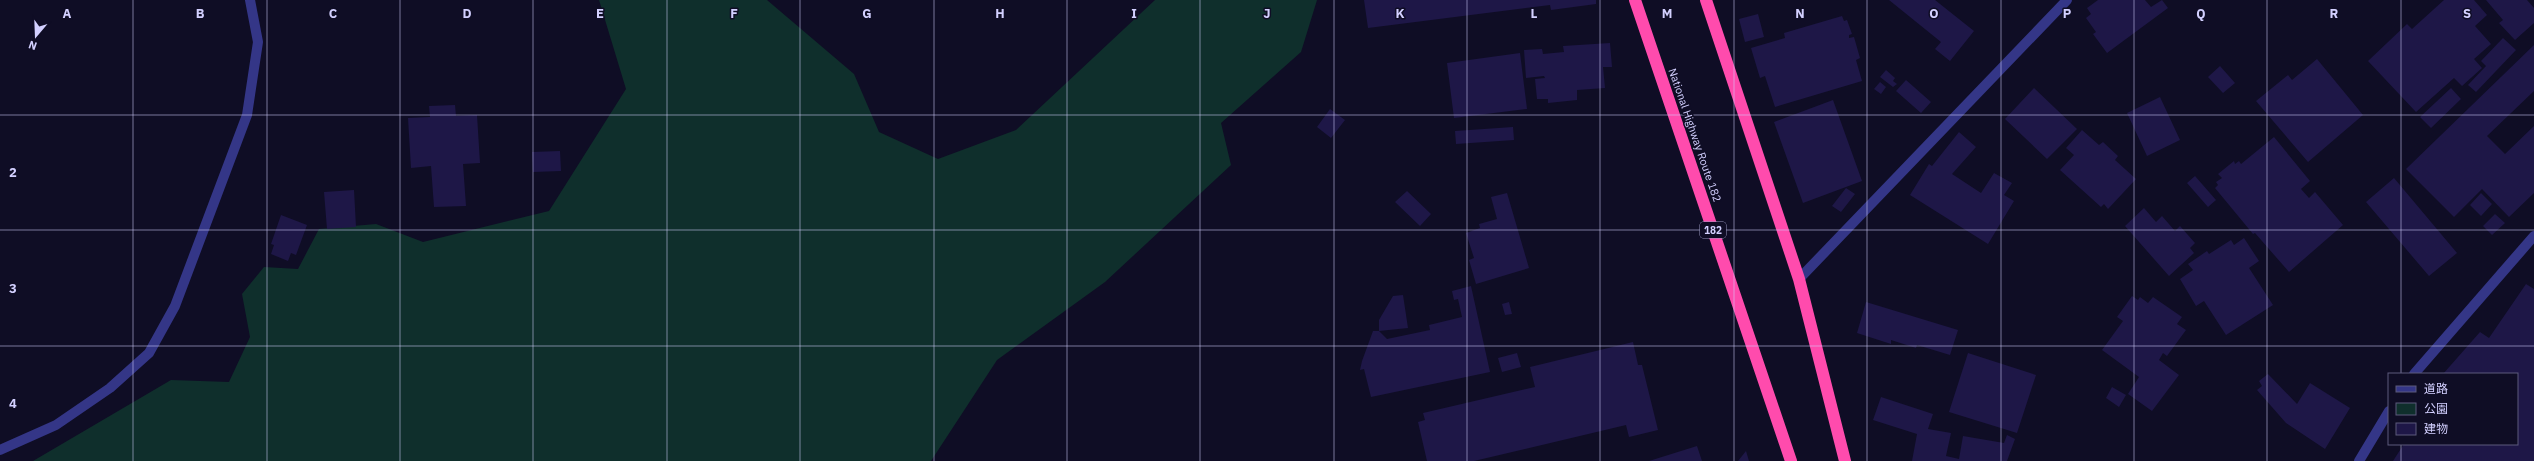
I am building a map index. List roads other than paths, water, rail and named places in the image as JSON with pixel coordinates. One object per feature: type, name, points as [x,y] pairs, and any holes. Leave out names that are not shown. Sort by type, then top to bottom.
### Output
[{"type":"highway","name":"National Highway Route 182","points":[[1635,0],[1791,461]]},
{"type":"highway","points":[[1706,0],[1799,278],[1845,461]]},
{"type":"street","points":[[0,450],[56,425],[110,388],[149,353],[175,306],[247,115],[258,42],[250,0]]},
{"type":"street","points":[[1799,278],[2067,0]]},
{"type":"street","points":[[2415,373],[2534,236]]},
{"type":"street","points":[[2359,461],[2388,413]]}]
